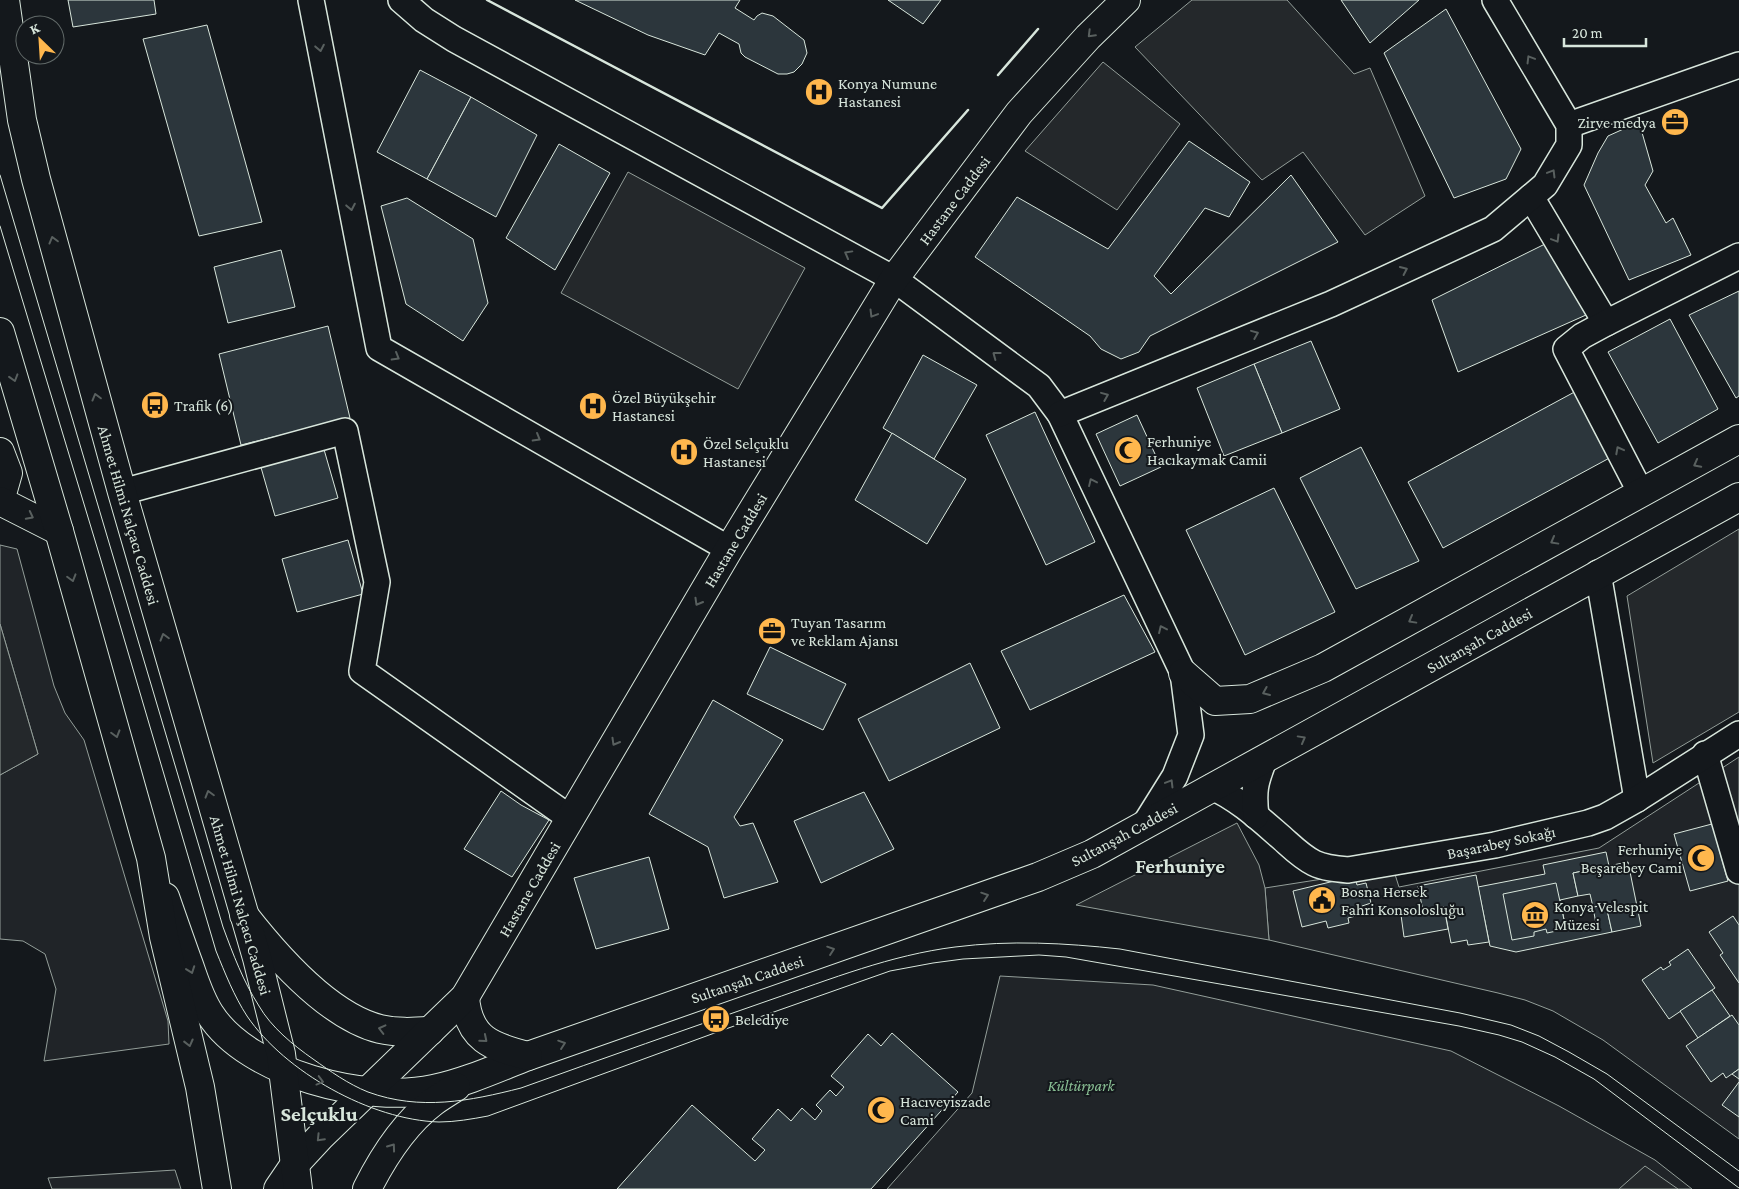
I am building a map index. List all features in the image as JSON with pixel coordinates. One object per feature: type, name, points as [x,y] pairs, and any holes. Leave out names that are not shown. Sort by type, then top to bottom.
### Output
[{"type":"street","name":"Ahmet Hilmi Nalçacı Caddesi","points":[[5,0],[22,120],[34,171],[122,492],[275,1026],[283,1070],[297,1176]]},
{"type":"street","points":[[311,0],[380,348],[729,549]]},
{"type":"street","points":[[401,0],[424,20],[454,39],[894,279],[1039,386],[1060,414],[1182,673],[1191,735],[1175,776],[1145,824]]},
{"type":"street","name":"Hastane Caddesi","points":[[278,1189],[297,1176],[320,1137],[465,998],[729,549],[894,279],[1019,113],[1088,37],[1126,0]]},
{"type":"street","points":[[1060,414],[1331,304],[1493,229],[1545,184],[1569,145],[1569,125],[1495,0]]},
{"type":"street","points":[[1569,125],[1739,65]]},
{"type":"street","points":[[1530,197],[1606,323]]},
{"type":"street","points":[[1641,494],[1566,350],[1582,336],[1739,256]]},
{"type":"street","points":[[0,333],[59,531],[151,858],[198,990],[210,1014],[241,1047],[283,1070],[318,1081],[368,1092],[401,1092],[433,1089],[468,1080]]},
{"type":"street","points":[[122,492],[345,431],[377,582],[362,671],[570,818]]},
{"type":"street","points":[[1182,673],[1215,701],[1250,699],[1323,668],[1739,439]]},
{"type":"street","points":[[0,452],[8,473],[0,501],[59,531]]},
{"type":"street","name":"Sultanşah Caddesi","points":[[468,1080],[528,1056],[1038,877],[1092,854],[1598,573],[1739,497]]},
{"type":"street","points":[[1598,573],[1637,799]]},
{"type":"street","name":"Başarabey Sokağı","points":[[1212,787],[1225,793],[1256,816],[1301,855],[1314,863],[1329,868],[1348,870],[1495,845],[1588,823],[1620,810],[1739,734]]},
{"type":"street","points":[[1706,754],[1739,871]]},
{"type":"street","points":[[1256,816],[1255,785],[1264,760]]},
{"type":"street","points":[[151,858],[166,945],[200,1087],[217,1189]]},
{"type":"street","points":[[244,915],[280,958],[310,988],[354,1018],[379,1029],[396,1032],[430,1031]]},
{"type":"street","points":[[465,998],[466,1012],[472,1026],[480,1037],[491,1045],[528,1056]]},
{"type":"street","points":[[367,1189],[385,1157],[404,1130],[432,1103],[468,1080]]},
{"type":"green space","points":[[0,545],[17,549],[54,686],[65,713],[84,740],[168,1021],[169,1044],[44,1061],[56,989],[45,954],[23,941],[0,939],[0,775],[38,754],[0,624]]},
{"type":"green space","points":[[1739,757],[1739,1139],[1603,1040],[1553,1011],[1525,1000],[1498,993],[1269,940],[1265,888],[1393,868],[1399,887],[1599,848]]},
{"type":"green space","name":"Kültürpark","points":[[1000,976],[1153,985],[1451,1051],[1559,1106],[1655,1160],[1692,1189],[887,1189],[972,1093]]},
{"type":"green space","points":[[175,1170],[181,1189],[52,1189],[48,1178]]},
{"type":"shaded area","points":[[1192,0],[1287,0],[1354,74],[1370,68],[1425,196],[1365,235],[1303,152],[1262,180],[1135,47]]},
{"type":"shaded area","points":[[1103,62],[1180,124],[1117,210],[1025,151]]},
{"type":"shaded area","points":[[628,172],[805,268],[738,389],[561,293]]},
{"type":"shaded area","points":[[1739,529],[1739,712],[1653,763],[1627,596]]},
{"type":"shaded area","points":[[0,624],[38,754],[0,775]]},
{"type":"shaded area","points":[[1237,823],[1259,865],[1265,888],[1269,940],[1076,905]]},
{"type":"shaded area","points":[[1645,1166],[1678,1189],[1619,1189]]},
{"type":"building","points":[[68,0],[154,0],[156,14],[73,27]]},
{"type":"building","points":[[575,0],[740,0],[735,8],[754,20],[762,13],[773,16],[804,40],[807,53],[802,64],[794,72],[778,74],[745,57],[741,53],[739,44],[719,33],[705,55],[648,35]]},
{"type":"building","points":[[888,0],[941,0],[923,24]]},
{"type":"building","points":[[1341,0],[1419,0],[1370,43]]},
{"type":"building","points":[[1446,9],[1521,149],[1506,179],[1454,198],[1384,53]]},
{"type":"building","points":[[207,25],[262,222],[199,236],[143,39]]},
{"type":"building","points":[[420,70],[471,97],[427,179],[377,152]]},
{"type":"building","points":[[471,97],[537,135],[496,217],[427,179]]},
{"type":"building","points":[[1639,122],[1653,171],[1645,185],[1666,223],[1673,218],[1691,255],[1629,280],[1584,185],[1598,153],[1608,136]]},
{"type":"building","points":[[1189,141],[1250,182],[1229,217],[1205,208],[1154,276],[1171,294],[1291,175],[1338,242],[1150,336],[1139,352],[1121,359],[1101,349],[1090,336],[975,257],[1017,197],[1108,249]]},
{"type":"building","points":[[559,144],[610,173],[555,270],[506,238]]},
{"type":"building","points":[[407,198],[473,239],[488,303],[463,341],[406,304],[381,206]]},
{"type":"building","points":[[1547,243],[1586,315],[1458,372],[1432,300]]},
{"type":"building","points":[[281,250],[295,307],[228,323],[214,267]]},
{"type":"building","points":[[1739,291],[1739,396],[1736,398],[1689,315]]},
{"type":"building","points":[[1670,319],[1718,409],[1658,443],[1608,352]]},
{"type":"building","points":[[328,326],[350,418],[241,445],[219,354]]},
{"type":"building","points":[[1311,341],[1340,409],[1282,433],[1254,364]]},
{"type":"building","points":[[923,355],[977,385],[934,459],[883,428]]},
{"type":"building","points":[[1254,364],[1282,433],[1224,456],[1197,388]]},
{"type":"building","points":[[1580,389],[1615,455],[1443,548],[1408,482]]},
{"type":"building","points":[[1035,412],[1095,542],[1046,565],[986,435]]},
{"type":"building","name":"Ferhuniye Hacıkaymak Camii","points":[[1137,415],[1161,467],[1120,486],[1096,434]]},
{"type":"building","points":[[892,433],[966,479],[927,544],[855,500]]},
{"type":"building","points":[[323,446],[338,498],[275,516],[260,464]]},
{"type":"building","points":[[1361,447],[1419,561],[1356,589],[1300,478]]},
{"type":"building","points":[[1274,488],[1335,612],[1245,655],[1186,530]]},
{"type":"building","points":[[348,540],[363,594],[297,612],[282,559]]},
{"type":"building","points":[[1124,595],[1155,652],[1030,710],[1001,651]]},
{"type":"building","points":[[770,647],[846,684],[823,730],[747,694]]},
{"type":"building","points":[[970,663],[1000,728],[889,781],[858,719]]},
{"type":"building","points":[[713,700],[783,740],[734,817],[740,826],[753,823],[778,882],[724,898],[708,847],[649,814]]},
{"type":"building","points":[[501,791],[521,805],[549,820],[512,877],[464,849]]},
{"type":"building","points":[[864,792],[894,849],[821,883],[794,821]]},
{"type":"building","name":"Ferhuniye Beşarebey Cami","points":[[1712,824],[1728,881],[1690,891],[1674,834]]},
{"type":"building","points":[[1606,852],[1609,866],[1573,873],[1578,896],[1560,900],[1566,929],[1596,924],[1593,907],[1606,905],[1612,932],[1516,952],[1490,946],[1478,887],[1545,874],[1543,865]]},
{"type":"building","points":[[649,857],[669,929],[596,949],[574,878]]},
{"type":"building","points":[[1628,862],[1641,926],[1612,932],[1606,905],[1593,907],[1590,894],[1578,896],[1573,873]]},
{"type":"building","points":[[1476,875],[1489,942],[1468,945],[1467,940],[1451,943],[1444,907],[1423,911],[1418,886]]},
{"type":"building","points":[[1355,876],[1357,885],[1366,883],[1371,903],[1362,906],[1363,914],[1348,918],[1349,923],[1328,928],[1326,921],[1302,927],[1293,891]]},
{"type":"building","name":"Konya Velespit Müzesi","points":[[1556,883],[1566,929],[1547,933],[1546,929],[1534,932],[1534,936],[1512,940],[1503,894]]},
{"type":"building","points":[[1444,907],[1448,929],[1404,937],[1401,915]]},
{"type":"building","points":[[1733,916],[1739,925],[1739,983],[1720,955],[1723,953],[1709,932]]},
{"type":"building","points":[[1688,949],[1715,988],[1669,1019],[1642,980],[1661,967],[1663,970],[1671,965],[1669,962]]},
{"type":"building","points":[[1712,990],[1730,1016],[1698,1038],[1680,1011]]},
{"type":"building","points":[[1732,1015],[1739,1025],[1739,1069],[1726,1078],[1723,1073],[1711,1082],[1686,1046]]},
{"type":"building","name":"Hacıveyiszade Cami","points":[[892,1033],[958,1092],[871,1189],[617,1189],[692,1105],[755,1161],[765,1150],[752,1139],[778,1109],[791,1121],[802,1108],[815,1120],[822,1111],[816,1105],[830,1090],[836,1096],[844,1087],[831,1076],[868,1034],[881,1046]]},
{"type":"building","points":[[1739,1069],[1739,1079],[1732,1074]]},
{"type":"building","points":[[1739,1082],[1739,1117],[1722,1105]]},
{"type":"tram line","points":[[0,175],[223,927],[248,987],[264,1014],[298,1048],[346,1081],[368,1092],[387,1098],[407,1101],[426,1103],[483,1097],[521,1088],[838,976],[884,962],[931,951],[976,945],[1038,943],[1079,945],[1120,949],[1460,1013],[1511,1025],[1539,1036],[1607,1074],[1739,1171]]},
{"type":"tram line","points":[[0,226],[216,951],[238,1000],[247,1016],[263,1037],[283,1056],[307,1074],[332,1089],[358,1102],[413,1119],[445,1122],[488,1116],[890,971],[963,959],[1039,955],[1066,957],[1459,1026],[1522,1042],[1555,1057],[1594,1079],[1739,1188]]},
{"type":"wall","points":[[487,0],[882,208],[968,110]]},
{"type":"wall","points":[[998,75],[1038,29]]},
{"type":"place","name":"Konya Numune Hastanesi","points":[[819,92]]},
{"type":"place","name":"Zirve medya","points":[[1675,122]]},
{"type":"place","name":"Trafik (6)","points":[[155,405]]},
{"type":"place","name":"Özel Büyükşehir Hastanesi","points":[[593,406]]},
{"type":"place","name":"Ferhuniye Hacıkaymak Camii","points":[[1128,450]]},
{"type":"place","name":"Özel Selçuklu Hastanesi","points":[[684,452]]},
{"type":"place","name":"Tuyan Tasarım ve Reklam Ajansı","points":[[772,631]]},
{"type":"place","name":"Ferhuniye Beşarebey Cami","points":[[1701,858]]},
{"type":"place","name":"Bosna Hersek Fahri Konsolosluğu","points":[[1322,900]]},
{"type":"place","name":"Konya Velespit Müzesi","points":[[1535,915]]},
{"type":"place","name":"Belediye","points":[[716,1019]]},
{"type":"place","name":"Hacıveyiszade Cami","points":[[881,1110]]},
{"type":"district","name":"Ferhuniye","points":[[1180,866]]},
{"type":"district","name":"Selçuklu","points":[[319,1114]]}]
